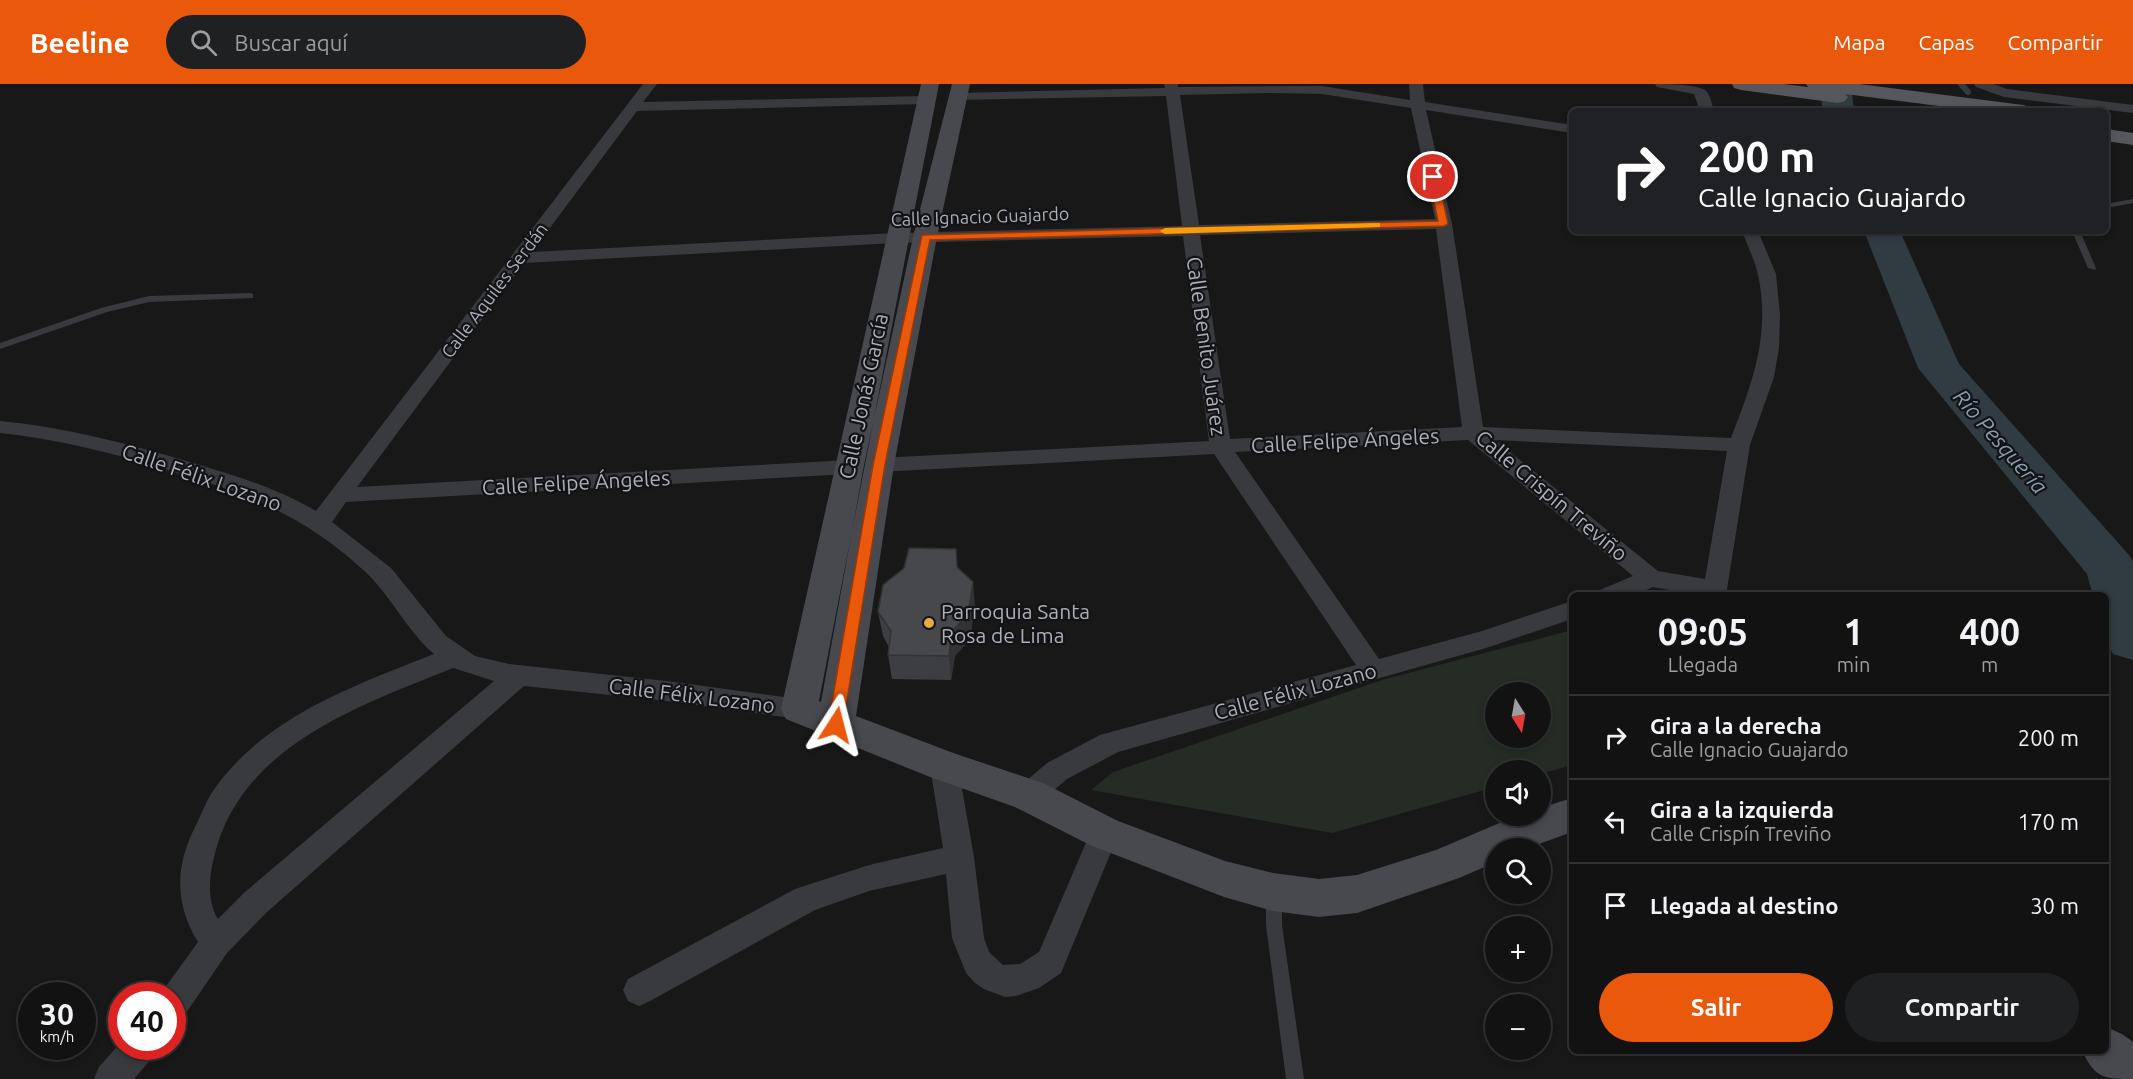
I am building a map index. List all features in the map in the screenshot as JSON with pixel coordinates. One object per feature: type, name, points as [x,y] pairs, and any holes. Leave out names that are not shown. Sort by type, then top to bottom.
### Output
[{"type":"main road","points":[[1741,84],[1921,108]]},
{"type":"main road","points":[[1815,84],[2000,108]]},
{"type":"main road","points":[[2109,121],[2133,125]]},
{"type":"main road","points":[[2109,135],[2133,139]]},
{"type":"street","name":"Calle Aquiles Serdán","points":[[339,495],[650,84]]},
{"type":"street","name":"Calle Crispín Treviño","points":[[1416,84],[1418,107],[1444,224],[1473,433],[1651,578]]},
{"type":"street","points":[[1662,84],[1694,89],[1702,96],[1706,108]]},
{"type":"street","points":[[1981,84],[2004,93],[2133,109]]},
{"type":"street","points":[[2021,84],[2045,98]]},
{"type":"street","points":[[960,91],[1172,88],[1322,90],[1418,107],[1569,129]]},
{"type":"street","name":"Calle Benito Juárez","points":[[1172,88],[1221,448],[1373,670]]},
{"type":"street","name":"Calle Jonás García","points":[[836,725],[879,465],[926,237],[960,91]]},
{"type":"street","points":[[632,107],[928,92]]},
{"type":"street","name":"Calle Jonás García","points":[[799,709],[928,92]]},
{"type":"street","name":"Calle Ignacio Guajardo","points":[[518,258],[896,238],[1444,224]]},
{"type":"street","points":[[1618,592],[1651,578],[1716,592],[1740,445],[1764,377],[1769,348],[1771,315],[1767,274],[1751,234]]},
{"type":"street","name":"Calle Félix Lozano","points":[[0,427],[57,434],[148,456],[272,498],[319,524],[373,564],[421,626],[454,657],[468,664],[519,675],[715,696],[799,709],[944,766],[1029,795],[1104,833],[1224,879],[1274,892],[1319,898],[1357,894],[1444,865],[1531,828],[1569,816]]},
{"type":"street","name":"Calle Felipe Ángeles","points":[[879,465],[1473,433],[1740,445]]},
{"type":"street","name":"Calle Felipe Ángeles","points":[[339,495],[849,467]]},
{"type":"street","points":[[319,524],[339,495]]},
{"type":"street","name":"Calle Félix Lozano","points":[[1029,795],[1057,771],[1110,743],[1486,639],[1569,611]]},
{"type":"street","points":[[216,943],[197,908],[196,862],[210,823],[228,791],[252,762],[282,737],[315,718],[366,693],[454,657]]},
{"type":"street","points":[[186,985],[216,943],[272,887],[519,675]]},
{"type":"street","points":[[944,766],[971,947],[979,965],[995,980],[1007,982],[1023,980],[1037,973],[1050,962],[1104,833]]},
{"type":"street","points":[[639,990],[806,899],[869,878],[959,858]]},
{"type":"street","points":[[2109,1052],[2133,1071]]},
{"type":"street","points":[[111,1079],[128,1060]]},
{"type":"lane","points":[[2109,205],[2133,201]]},
{"type":"lane","points":[[2077,234],[2092,268]]},
{"type":"lane","points":[[0,346],[104,310],[149,299],[250,296]]},
{"type":"lane","points":[[1274,892],[1274,926],[1295,1079]]},
{"type":"shaded area","points":[[1569,631],[1569,766],[1551,771],[1551,760],[1485,760],[1485,790],[1332,833],[1091,790],[1113,772],[1382,680]]},
{"type":"building","name":"Parroquia Santa Rosa de Lima","points":[[909,548],[956,549],[957,567],[973,582],[968,615],[952,631],[949,656],[888,655],[891,631],[878,612],[883,585],[904,568]]},
{"type":"waterway","name":"Río Pesquería","points":[[1836,84],[1838,108]]},
{"type":"waterway","points":[[1961,84],[1968,92]]},
{"type":"waterway","name":"Río Pesquería","points":[[1883,234],[1939,368],[2111,568],[2133,640]]},
{"type":"slow traffic","points":[[1165,231],[1377,225]]},
{"type":"place","name":"Parroquia Santa Rosa de Lima","points":[[929,623]]},
{"type":"route","points":[[836,725],[879,465],[926,237],[1444,224],[1433,177]]}]
